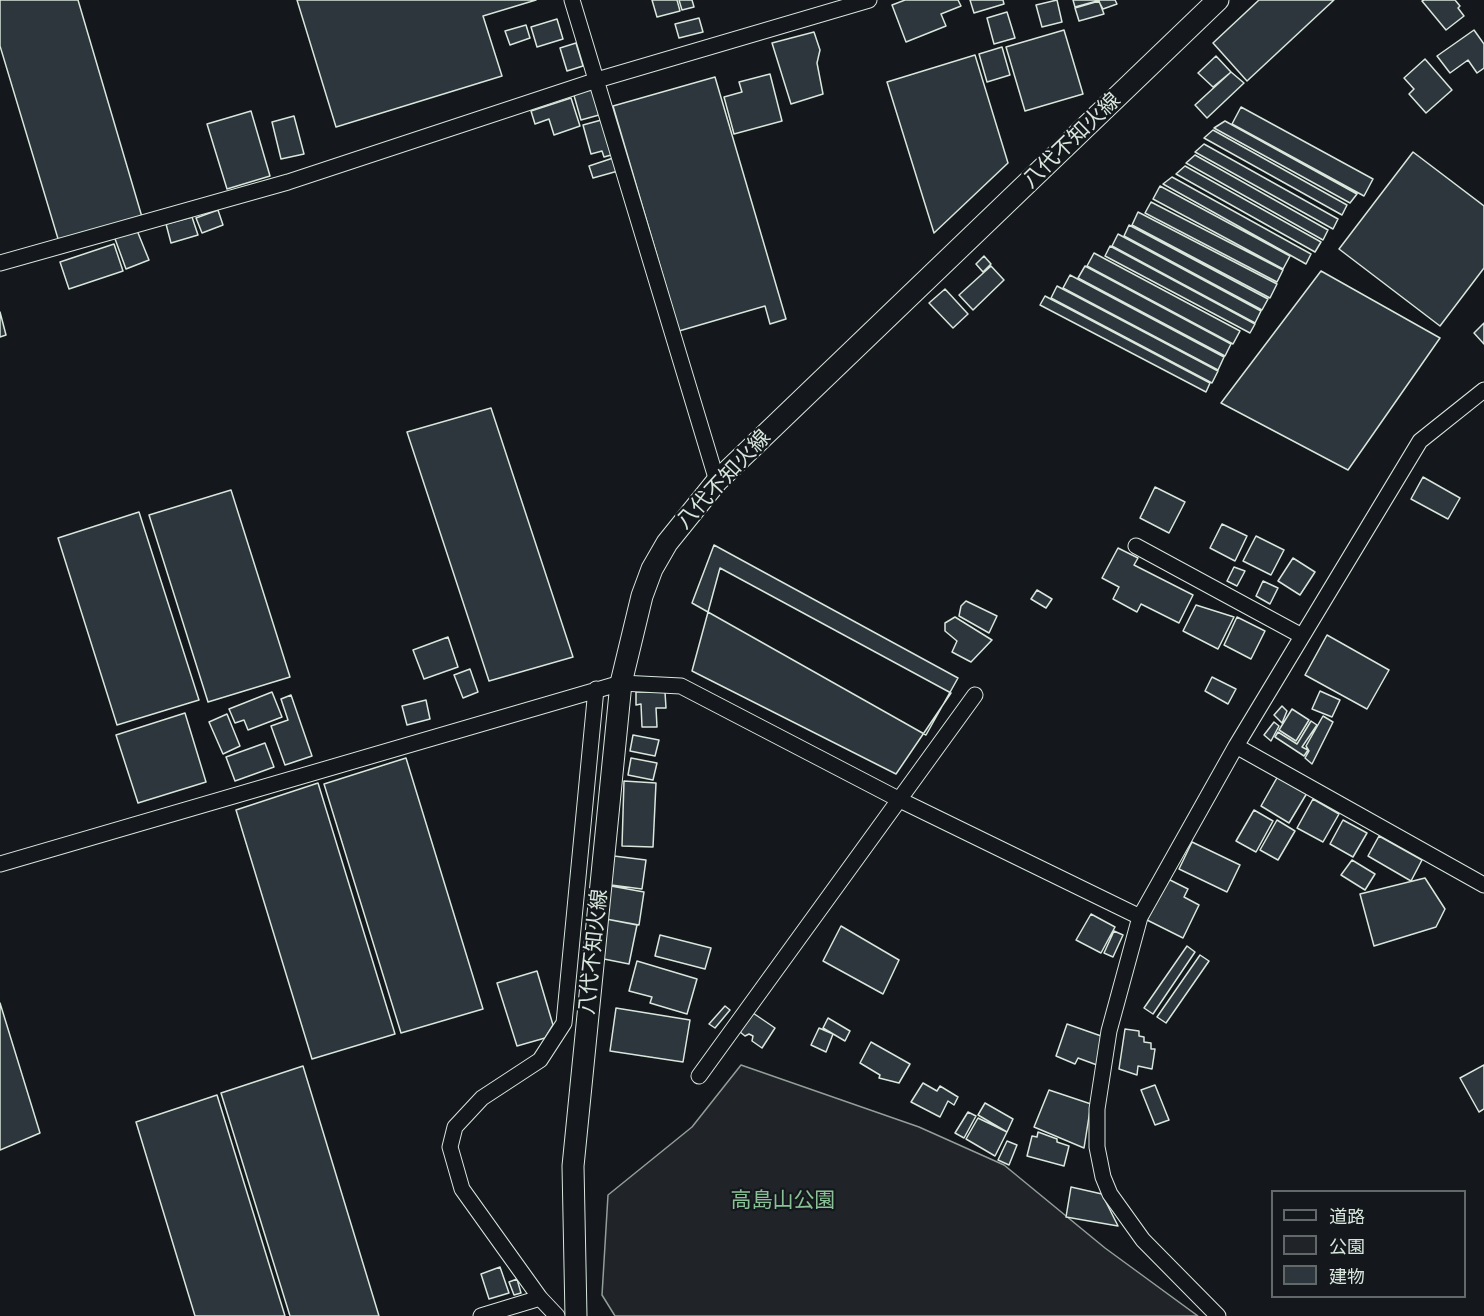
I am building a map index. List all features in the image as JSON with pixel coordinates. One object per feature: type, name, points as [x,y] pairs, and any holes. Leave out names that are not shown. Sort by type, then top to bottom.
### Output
[{"type":"main road","name":"八代不知火線","points":[[576,1316],[573,1166],[621,683],[642,596],[652,568],[667,543],[717,481],[1218,0]]},
{"type":"street","points":[[572,0],[717,481]]},
{"type":"street","points":[[0,263],[288,182],[597,80],[869,0]]},
{"type":"street","points":[[1218,1316],[1143,1240],[1110,1194],[1103,1177],[1097,1147],[1097,1109],[1109,1031],[1140,917],[1236,746],[1420,441],[1484,390]]},
{"type":"street","points":[[1137,546],[1302,636]]},
{"type":"street","points":[[0,864],[621,683],[681,686],[900,800],[1140,917]]},
{"type":"street","points":[[557,1316],[540,1298],[462,1189],[450,1147],[455,1126],[482,1098],[540,1060],[564,1023],[596,689]]},
{"type":"street","points":[[699,1076],[975,695]]},
{"type":"street","points":[[1236,746],[1484,885]]},
{"type":"street","points":[[481,1316],[540,1298]]},
{"type":"green space","name":"高島山公園","points":[[741,1065],[919,1127],[1004,1165],[1105,1248],[1198,1316],[615,1316],[602,1295],[608,1195],[692,1127]]},
{"type":"building","points":[[0,0],[78,0],[142,217],[59,242],[0,46]]},
{"type":"building","points":[[297,0],[536,0],[483,16],[502,76],[336,127]]},
{"type":"building","points":[[652,0],[677,0],[680,11],[657,17]]},
{"type":"building","points":[[679,0],[692,0],[694,7],[682,10]]},
{"type":"building","points":[[905,0],[958,0],[961,6],[941,14],[946,26],[906,42],[892,5]]},
{"type":"building","points":[[970,0],[1003,0],[1004,4],[974,13]]},
{"type":"building","points":[[1057,0],[1062,22],[1042,27],[1036,5]]},
{"type":"building","points":[[1073,0],[1097,0],[1097,1],[1075,7]]},
{"type":"building","points":[[1098,0],[1115,0],[1117,4],[1103,9]]},
{"type":"building","points":[[1259,0],[1334,0],[1247,81],[1213,43]]},
{"type":"building","points":[[1455,0],[1464,16],[1446,30],[1422,1]]},
{"type":"building","points":[[1099,1],[1104,14],[1079,21],[1075,8]]},
{"type":"building","points":[[1007,12],[1015,38],[994,44],[987,18]]},
{"type":"building","points":[[699,18],[703,32],[679,38],[675,24]]},
{"type":"building","points":[[557,19],[563,39],[537,47],[531,27]]},
{"type":"building","points":[[526,25],[530,38],[510,45],[505,31]]},
{"type":"building","points":[[1064,30],[1083,94],[1025,111],[1006,47]]},
{"type":"building","points":[[1474,30],[1484,44],[1484,68],[1477,73],[1468,60],[1450,73],[1437,56]]},
{"type":"building","points":[[814,32],[820,50],[817,63],[823,94],[791,104],[772,43]]},
{"type":"building","points":[[576,43],[583,66],[567,71],[560,48]]},
{"type":"building","points":[[1002,47],[1010,75],[987,82],[979,54]]},
{"type":"building","points":[[975,55],[1008,163],[934,233],[887,82]]},
{"type":"building","points":[[1216,56],[1231,72],[1213,87],[1198,73]]},
{"type":"building","points":[[1425,59],[1452,90],[1426,113],[1409,94],[1414,89],[1404,78]]},
{"type":"building","points":[[1231,72],[1244,83],[1207,118],[1195,105]]},
{"type":"building","points":[[770,74],[782,121],[734,134],[724,97],[742,92],[739,82]]},
{"type":"building","points":[[715,77],[786,319],[770,324],[765,306],[679,331],[613,106]]},
{"type":"building","points":[[591,87],[599,115],[581,120],[573,92]]},
{"type":"building","points":[[571,98],[580,126],[554,135],[549,119],[535,124],[531,111]]},
{"type":"building","points":[[1241,107],[1373,179],[1364,196],[1232,124]]},
{"type":"building","points":[[251,111],[270,176],[227,189],[207,124]]},
{"type":"building","points":[[294,116],[304,154],[281,159],[272,122]]},
{"type":"building","points":[[605,119],[615,154],[604,157],[602,151],[591,154],[583,125]]},
{"type":"building","points":[[1225,121],[1357,194],[1350,203],[1214,128]]},
{"type":"building","points":[[1213,130],[1347,205],[1342,215],[1204,138]]},
{"type":"building","points":[[1204,144],[1338,219],[1333,229],[1195,152]]},
{"type":"building","points":[[1413,152],[1484,206],[1484,268],[1440,326],[1339,249]]},
{"type":"building","points":[[1195,155],[1328,230],[1323,240],[1186,163]]},
{"type":"building","points":[[613,158],[618,171],[593,178],[589,166]]},
{"type":"building","points":[[1185,166],[1321,242],[1315,252],[1176,174]]},
{"type":"building","points":[[1172,177],[1311,254],[1306,264],[1163,184]]},
{"type":"building","points":[[1160,186],[1290,256],[1283,269],[1153,199]]},
{"type":"building","points":[[1151,202],[1283,270],[1277,282],[1145,213]]},
{"type":"building","points":[[218,210],[223,225],[202,233],[196,218]]},
{"type":"building","points":[[1138,212],[1277,284],[1270,298],[1132,225]]},
{"type":"building","points":[[192,217],[198,235],[171,243],[166,224]]},
{"type":"building","points":[[1129,225],[1268,299],[1262,310],[1124,236]]},
{"type":"building","points":[[136,228],[149,260],[126,269],[114,236]]},
{"type":"building","points":[[1118,234],[1261,311],[1255,323],[1112,246]]},
{"type":"building","points":[[114,244],[123,271],[69,289],[60,262]]},
{"type":"building","points":[[1110,246],[1255,324],[1250,333],[1105,256]]},
{"type":"building","points":[[1094,253],[1240,331],[1233,344],[1087,266]]},
{"type":"building","points":[[984,256],[991,264],[983,272],[976,264]]},
{"type":"building","points":[[991,266],[1004,280],[973,310],[959,295]]},
{"type":"building","points":[[1085,266],[1231,344],[1225,356],[1078,278]]},
{"type":"building","points":[[1321,271],[1440,338],[1348,470],[1221,403]]},
{"type":"building","points":[[1070,275],[1224,357],[1218,370],[1063,288]]},
{"type":"building","points":[[1057,286],[1218,371],[1212,383],[1051,298]]},
{"type":"building","points":[[945,289],[968,314],[953,328],[929,303]]},
{"type":"building","points":[[1045,296],[1210,383],[1206,392],[1040,305]]},
{"type":"building","points":[[0,312],[6,335],[0,337]]},
{"type":"building","points":[[1484,323],[1484,344],[1474,333]]},
{"type":"building","points":[[491,408],[573,657],[489,681],[407,432]]},
{"type":"building","points":[[1423,477],[1460,498],[1448,519],[1411,499]]},
{"type":"building","points":[[1155,487],[1185,502],[1169,533],[1140,518]]},
{"type":"building","points":[[231,490],[290,677],[208,702],[149,515]]},
{"type":"building","points":[[139,512],[199,700],[117,725],[58,538]]},
{"type":"building","points":[[1222,524],[1247,536],[1235,561],[1210,548]]},
{"type":"building","points":[[1256,536],[1284,550],[1271,575],[1243,561]]},
{"type":"building","points":[[714,545],[958,678],[926,735],[692,603]]},
{"type":"building","points":[[1118,548],[1138,558],[1134,565],[1193,595],[1179,623],[1141,604],[1137,612],[1113,599],[1119,587],[1102,578]]},
{"type":"building","points":[[1293,558],[1315,572],[1300,595],[1278,581]]},
{"type":"building","points":[[1234,567],[1245,571],[1237,586],[1227,581]]},
{"type":"building","points":[[720,568],[951,693],[896,774],[692,671]]},
{"type":"building","points":[[1263,581],[1278,588],[1270,604],[1256,596]]},
{"type":"building","points":[[1037,590],[1052,599],[1046,608],[1031,599]]},
{"type":"building","points":[[966,601],[997,616],[989,633],[959,616],[961,606]]},
{"type":"building","points":[[1196,605],[1234,617],[1218,649],[1183,631]]},
{"type":"building","points":[[955,617],[992,640],[971,662],[952,652],[957,641],[945,631],[945,623]]},
{"type":"building","points":[[1237,617],[1265,631],[1251,659],[1224,645]]},
{"type":"building","points":[[1327,635],[1389,670],[1367,709],[1305,675]]},
{"type":"building","points":[[448,637],[458,667],[424,679],[413,650]]},
{"type":"building","points":[[470,669],[478,692],[463,698],[454,675]]},
{"type":"building","points":[[1212,677],[1236,689],[1228,704],[1205,691]]},
{"type":"building","points":[[1320,691],[1340,700],[1332,717],[1312,709]]},
{"type":"building","points":[[272,692],[282,717],[248,730],[244,720],[235,723],[229,709]]},
{"type":"building","points":[[636,692],[665,692],[666,708],[656,708],[657,727],[642,727],[641,704],[636,705]]},
{"type":"building","points":[[291,695],[312,756],[285,765],[271,726],[288,720],[281,699]]},
{"type":"building","points":[[426,700],[430,719],[407,725],[402,706]]},
{"type":"building","points":[[1282,706],[1287,711],[1282,723],[1274,715]]},
{"type":"building","points":[[1292,709],[1309,720],[1296,741],[1279,730]]},
{"type":"building","points":[[185,713],[206,782],[138,803],[116,735]]},
{"type":"building","points":[[227,714],[240,746],[223,754],[209,722]]},
{"type":"building","points":[[1323,716],[1333,722],[1312,764],[1305,758],[1309,751],[1306,746]]},
{"type":"building","points":[[1311,721],[1317,725],[1302,747],[1308,750],[1304,756],[1275,737],[1278,732],[1297,744]]},
{"type":"building","points":[[1274,722],[1279,726],[1271,741],[1264,735]]},
{"type":"building","points":[[633,735],[659,740],[655,756],[630,751]]},
{"type":"building","points":[[265,743],[274,767],[235,781],[226,757]]},
{"type":"building","points":[[406,758],[483,1009],[401,1033],[324,784]]},
{"type":"building","points":[[631,758],[657,763],[653,780],[628,775]]},
{"type":"building","points":[[1278,776],[1307,793],[1289,823],[1261,806]]},
{"type":"building","points":[[624,781],[656,783],[653,847],[622,846]]},
{"type":"building","points":[[318,783],[395,1034],[312,1059],[236,810]]},
{"type":"building","points":[[1313,799],[1339,814],[1323,842],[1297,828]]},
{"type":"building","points":[[1254,810],[1273,821],[1256,852],[1236,841]]},
{"type":"building","points":[[1277,820],[1295,831],[1278,860],[1260,850]]},
{"type":"building","points":[[1343,820],[1367,833],[1353,857],[1330,844]]},
{"type":"building","points":[[1379,836],[1422,860],[1411,881],[1368,856]]},
{"type":"building","points":[[1192,842],[1240,865],[1227,892],[1179,869]]},
{"type":"building","points":[[614,856],[646,860],[642,889],[611,885]]},
{"type":"building","points":[[1352,860],[1375,874],[1365,890],[1341,875]]},
{"type":"building","points":[[1425,878],[1445,909],[1436,927],[1374,946],[1360,894]]},
{"type":"building","points":[[1168,879],[1188,889],[1184,897],[1199,905],[1183,938],[1147,920]]},
{"type":"building","points":[[611,886],[644,892],[639,925],[606,919]]},
{"type":"building","points":[[1091,914],[1115,927],[1101,953],[1076,940]]},
{"type":"building","points":[[606,919],[637,925],[629,964],[604,959]]},
{"type":"building","points":[[841,926],[899,960],[883,994],[823,961]]},
{"type":"building","points":[[1114,931],[1123,935],[1113,957],[1104,953]]},
{"type":"building","points":[[660,935],[711,948],[705,969],[655,956]]},
{"type":"building","points":[[1187,946],[1195,952],[1153,1014],[1144,1008]]},
{"type":"building","points":[[1200,955],[1209,961],[1166,1023],[1157,1017]]},
{"type":"building","points":[[637,961],[697,979],[687,1014],[650,1003],[652,997],[629,991]]},
{"type":"building","points":[[537,971],[553,1025],[545,1038],[517,1046],[497,983]]},
{"type":"building","points":[[0,1003],[40,1133],[0,1150]]},
{"type":"building","points":[[725,1006],[730,1010],[715,1028],[709,1024]]},
{"type":"building","points":[[616,1008],[690,1020],[683,1062],[610,1051]]},
{"type":"building","points":[[753,1013],[775,1028],[762,1048],[752,1041],[753,1036],[749,1034],[745,1036],[740,1032]]},
{"type":"building","points":[[828,1018],[850,1031],[845,1041],[823,1028]]},
{"type":"building","points":[[1067,1024],[1104,1037],[1097,1065],[1078,1058],[1075,1064],[1056,1056]]},
{"type":"building","points":[[819,1028],[833,1034],[826,1052],[811,1045]]},
{"type":"building","points":[[1125,1029],[1139,1031],[1139,1036],[1144,1037],[1144,1042],[1151,1043],[1151,1049],[1155,1049],[1152,1069],[1138,1066],[1137,1075],[1119,1069]]},
{"type":"building","points":[[871,1042],[910,1064],[899,1083],[879,1078],[880,1075],[860,1063]]},
{"type":"building","points":[[1484,1065],[1484,1109],[1479,1112],[1460,1078]]},
{"type":"building","points":[[303,1066],[379,1316],[290,1316],[221,1093]]},
{"type":"building","points":[[923,1083],[937,1091],[940,1086],[958,1097],[954,1105],[948,1101],[940,1117],[911,1102]]},
{"type":"building","points":[[1155,1085],[1169,1120],[1155,1125],[1141,1090]]},
{"type":"building","points":[[1049,1090],[1091,1104],[1084,1148],[1034,1127]]},
{"type":"building","points":[[217,1095],[285,1316],[195,1316],[136,1122]]},
{"type":"building","points":[[985,1103],[1013,1119],[1007,1132],[978,1115]]},
{"type":"building","points":[[968,1112],[976,1116],[964,1138],[955,1133]]},
{"type":"building","points":[[978,1118],[1007,1132],[995,1156],[966,1139]]},
{"type":"building","points":[[1038,1132],[1069,1146],[1064,1166],[1027,1156],[1032,1136],[1037,1137]]},
{"type":"building","points":[[1007,1141],[1017,1145],[1009,1165],[998,1160]]},
{"type":"building","points":[[1071,1187],[1102,1194],[1118,1226],[1066,1217]]},
{"type":"building","points":[[500,1267],[509,1293],[489,1299],[481,1274]]},
{"type":"building","points":[[517,1279],[521,1293],[514,1295],[509,1282]]}]
